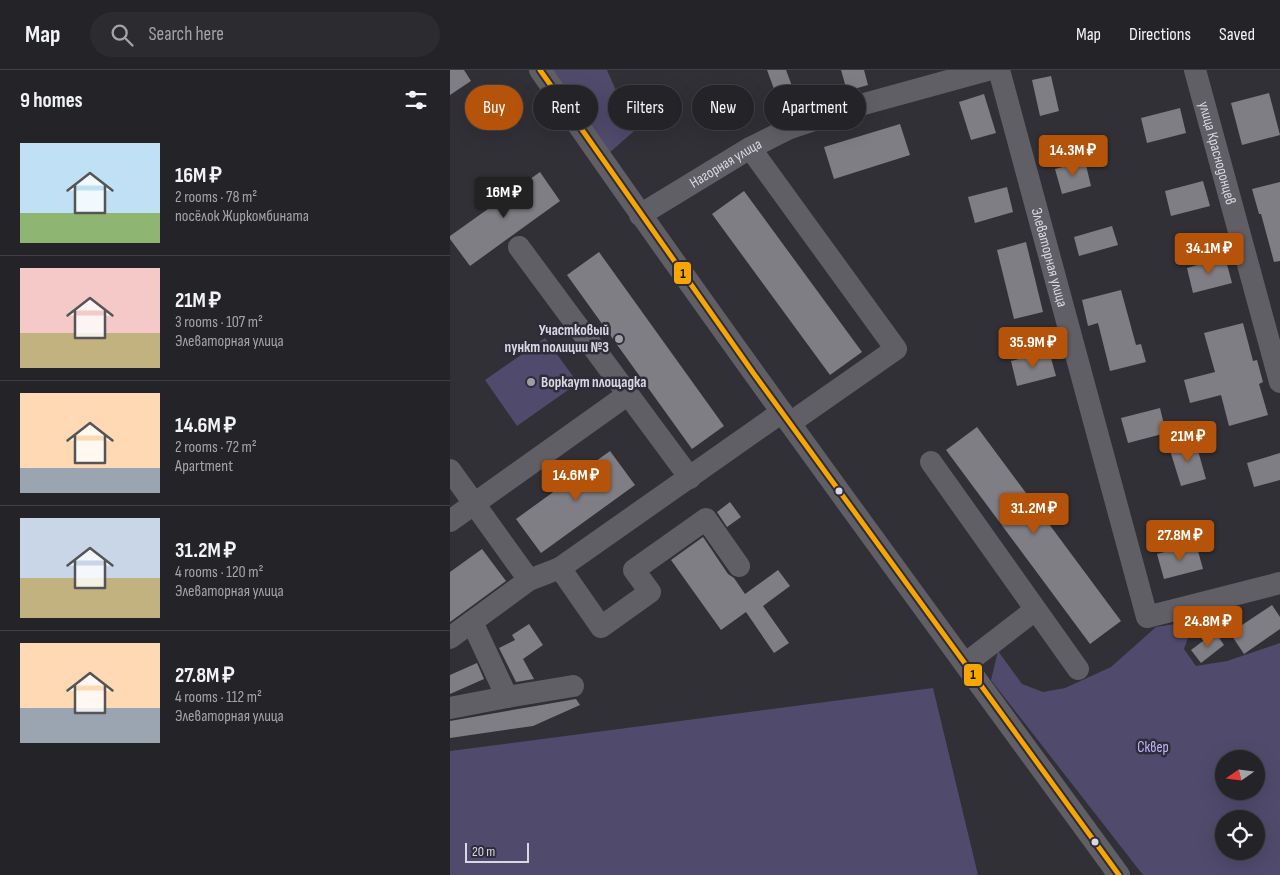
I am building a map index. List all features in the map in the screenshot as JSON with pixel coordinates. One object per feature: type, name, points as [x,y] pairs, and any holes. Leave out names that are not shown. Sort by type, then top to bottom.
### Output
[{"type":"street","points":[[540,70],[640,215],[786,418],[1119,875]]},
{"type":"street","name":"Нагорная улица","points":[[640,215],[750,148],[790,128],[853,107],[988,70]]},
{"type":"street","name":"Элеваторная улица","points":[[999,70],[1147,618],[1280,583]]},
{"type":"street","name":"улица Краснодонцев","points":[[1195,70],[1280,382]]},
{"type":"street","points":[[450,638],[529,580],[560,568],[690,478],[896,348],[750,148]]},
{"type":"street","points":[[519,247],[690,478]]},
{"type":"street","points":[[450,521],[627,395]]},
{"type":"street","points":[[931,462],[1078,669]]},
{"type":"street","points":[[450,470],[529,580]]},
{"type":"street","points":[[560,568],[601,627],[650,592],[634,570],[706,519],[739,566]]},
{"type":"street","points":[[965,664],[1036,610]]},
{"type":"street","points":[[472,622],[507,697]]},
{"type":"street","points":[[450,708],[573,686]]},
{"type":"green space","points":[[552,70],[607,70],[614,85],[608,85],[608,130],[634,131],[608,154],[592,130],[598,130],[598,85],[562,85]]},
{"type":"green space","name":"Воркаут площадка","points":[[545,338],[578,383],[517,426],[485,380]]},
{"type":"green space","name":"Сквер","points":[[1194,621],[1184,649],[1196,666],[1227,661],[1280,643],[1280,875],[1143,875],[991,680],[998,651],[1022,684],[1043,692],[1065,688],[1111,667],[1156,627]]},
{"type":"green space","points":[[933,688],[978,875],[450,875],[450,751]]},
{"type":"building","points":[[450,70],[464,70],[471,81],[450,95]]},
{"type":"building","points":[[767,70],[786,70],[792,85],[773,85]]},
{"type":"building","points":[[841,70],[864,70],[868,85],[845,85]]},
{"type":"building","points":[[1051,76],[1059,111],[1040,116],[1032,80]]},
{"type":"building","points":[[1269,93],[1280,135],[1242,145],[1231,103]]},
{"type":"building","points":[[984,94],[996,133],[971,140],[959,102]]},
{"type":"building","points":[[1180,108],[1186,133],[1147,143],[1141,118]]},
{"type":"building","points":[[900,124],[910,155],[834,179],[824,147]]},
{"type":"building","points":[[1085,161],[1091,186],[1062,194],[1055,169]]},
{"type":"building","points":[[540,172],[560,201],[470,266],[450,239],[450,236]]},
{"type":"building","points":[[1203,181],[1210,206],[1171,216],[1165,191]]},
{"type":"building","points":[[1280,182],[1280,261],[1274,262],[1252,189]]},
{"type":"building","points":[[1007,187],[1013,212],[975,223],[968,197]]},
{"type":"building","points":[[744,191],[862,352],[830,375],[712,214]]},
{"type":"building","points":[[1112,226],[1118,245],[1079,256],[1074,237]]},
{"type":"building","points":[[1026,242],[1043,312],[1014,319],[997,250]]},
{"type":"building","points":[[599,252],[724,426],[692,449],[567,275]]},
{"type":"building","points":[[1225,257],[1232,283],[1193,293],[1187,268]]},
{"type":"building","points":[[1121,290],[1136,345],[1141,344],[1146,362],[1110,371],[1098,323],[1088,326],[1082,300]]},
{"type":"building","points":[[1243,323],[1253,361],[1257,360],[1263,382],[1259,384],[1268,415],[1229,426],[1221,395],[1190,403],[1184,380],[1215,372],[1204,333]]},
{"type":"building","points":[[1049,351],[1056,376],[1017,386],[1011,361]]},
{"type":"building","points":[[1160,408],[1166,433],[1128,443],[1121,418]]},
{"type":"building","points":[[977,427],[1121,621],[1090,644],[946,450]]},
{"type":"building","points":[[1195,440],[1206,479],[1181,486],[1169,447]]},
{"type":"building","points":[[610,451],[635,485],[541,553],[516,519]]},
{"type":"building","points":[[1280,453],[1280,480],[1254,487],[1247,463]]},
{"type":"building","points":[[730,502],[741,517],[727,527],[717,512]]},
{"type":"building","points":[[703,537],[728,574],[734,578],[745,594],[778,570],[790,586],[763,606],[789,643],[774,653],[746,612],[721,630],[671,560]]},
{"type":"building","points":[[1196,544],[1203,569],[1164,579],[1157,554]]},
{"type":"building","points":[[482,549],[506,581],[450,622],[450,572]]},
{"type":"building","points":[[1272,605],[1280,617],[1280,629],[1244,654],[1230,633]]},
{"type":"building","points":[[529,624],[543,645],[523,659],[534,679],[516,682],[499,648],[515,640],[512,635]]},
{"type":"building","points":[[1215,632],[1224,645],[1201,663],[1191,650]]},
{"type":"building","points":[[477,663],[484,679],[450,694],[450,675]]},
{"type":"building","points":[[576,699],[580,705],[533,726],[450,738],[450,721]]},
{"type":"transit line","name":"1","points":[[540,70],[754,374],[1119,875]]},
{"type":"place","name":"Участковый пункт полиции №3","points":[[619,339]]},
{"type":"place","name":"Воркаут площадка","points":[[531,382]]}]
